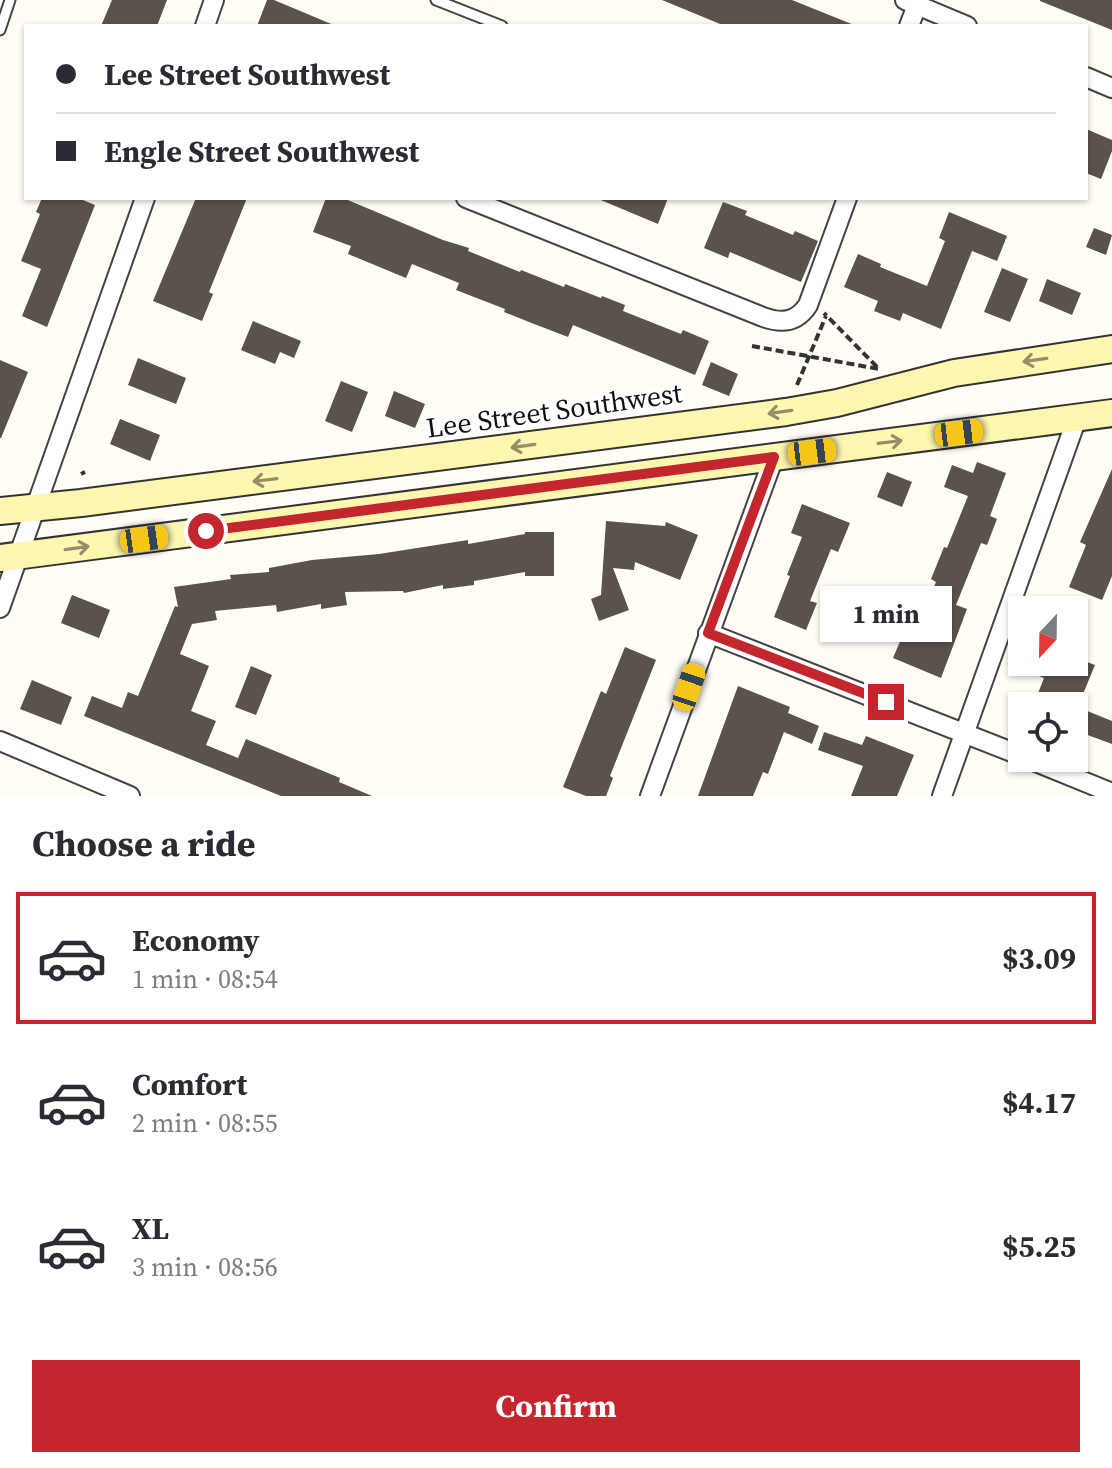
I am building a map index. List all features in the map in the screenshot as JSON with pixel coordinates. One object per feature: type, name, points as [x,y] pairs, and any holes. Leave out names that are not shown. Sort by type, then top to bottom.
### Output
[{"type":"street","points":[[206,24],[214,0]]},
{"type":"street","points":[[909,24],[914,2],[963,24]]},
{"type":"street","points":[[1088,78],[1112,88]]},
{"type":"street","points":[[0,608],[10,557],[36,508],[144,200]]},
{"type":"street","points":[[471,200],[763,317],[784,322],[799,316],[808,305],[846,200]]},
{"type":"street","name":"Lee Street Southwest","points":[[0,511],[786,412],[837,403],[954,373],[1112,349]]},
{"type":"street","points":[[10,557],[1112,413]]},
{"type":"street","points":[[942,796],[1077,418]]},
{"type":"street","points":[[650,796],[774,457]]},
{"type":"street","points":[[708,633],[1008,751]]},
{"type":"street","points":[[0,741],[130,796]]},
{"type":"street","points":[[1061,772],[1112,793]]},
{"type":"lane","points":[[0,30],[10,0]]},
{"type":"lane","points":[[436,0],[497,24]]},
{"type":"path","points":[[752,346],[879,369],[819,309]]},
{"type":"path","points":[[796,387],[827,315]]},
{"type":"building","points":[[112,0],[167,0],[158,24],[102,24]]},
{"type":"building","points":[[267,0],[274,0],[331,24],[258,24]]},
{"type":"building","points":[[662,0],[792,0],[852,24],[720,24]]},
{"type":"building","points":[[1112,0],[1112,30],[1040,1]]},
{"type":"building","points":[[1088,130],[1112,140],[1112,151],[1101,179],[1088,174]]},
{"type":"building","points":[[41,200],[83,200],[95,205],[47,327],[22,316],[41,269],[21,261],[40,214],[36,212]]},
{"type":"building","points":[[195,200],[246,200],[209,292],[213,294],[202,321],[153,301]]},
{"type":"building","points":[[325,200],[348,200],[469,248],[468,251],[520,272],[602,296],[625,305],[623,311],[681,334],[683,330],[709,341],[695,375],[573,325],[568,337],[529,322],[456,290],[459,283],[412,264],[406,278],[348,254],[351,246],[313,232]]},
{"type":"building","points":[[601,200],[667,200],[658,224]]},
{"type":"building","points":[[723,202],[793,235],[795,231],[818,241],[801,282],[730,252],[728,258],[704,248]]},
{"type":"building","points":[[949,212],[1007,236],[997,261],[972,251],[941,329],[903,313],[900,321],[874,311],[878,301],[844,287],[858,254],[881,264],[880,267],[927,286],[945,241],[939,238]]},
{"type":"building","points":[[1094,228],[1112,235],[1106,255],[1086,247]]},
{"type":"building","points":[[1002,268],[1028,279],[1010,322],[984,312]]},
{"type":"building","points":[[1047,279],[1081,293],[1072,315],[1039,301]]},
{"type":"building","points":[[253,321],[301,341],[294,358],[280,352],[275,364],[241,350]]},
{"type":"building","points":[[138,358],[186,378],[176,404],[128,385]]},
{"type":"building","points":[[0,360],[28,372],[1,438],[0,438]]},
{"type":"building","points":[[711,362],[738,374],[729,396],[702,385]]},
{"type":"building","points":[[341,381],[368,392],[352,432],[325,421]]},
{"type":"building","points":[[394,391],[425,404],[415,428],[385,416]]},
{"type":"building","points":[[120,419],[160,435],[150,461],[110,444]]},
{"type":"building","points":[[977,462],[1006,473],[990,516],[997,519],[987,545],[981,543],[956,605],[967,609],[941,678],[893,658],[904,632],[914,636],[936,582],[931,579],[968,496],[944,487],[952,465],[973,473]]},
{"type":"building","points":[[1112,469],[1112,576],[1102,600],[1069,587],[1086,545],[1080,542]]},
{"type":"building","points":[[887,472],[912,482],[902,507],[877,497]]},
{"type":"building","points":[[802,504],[850,523],[838,552],[831,549],[810,601],[817,603],[806,630],[774,617],[802,537],[791,533]]},
{"type":"building","points":[[606,521],[665,526],[666,522],[698,535],[680,580],[635,562],[634,570],[613,568],[629,610],[599,621],[591,599],[601,595]]},
{"type":"building","points":[[525,532],[554,532],[554,576],[525,576],[525,572],[443,589],[443,585],[404,593],[345,592],[347,605],[321,609],[321,604],[277,612],[276,605],[215,611],[217,620],[192,624],[180,654],[209,666],[191,711],[216,721],[206,745],[238,758],[246,739],[340,778],[339,782],[372,796],[281,796],[84,716],[92,696],[122,708],[128,692],[138,696],[175,606],[178,607],[174,587],[231,579],[230,575],[269,572],[269,568],[312,560],[379,554],[468,540],[468,544]]},
{"type":"building","points":[[72,595],[110,610],[99,638],[61,623]]},
{"type":"building","points":[[625,647],[656,660],[610,776],[613,778],[606,796],[586,796],[563,787],[601,691],[606,694]]},
{"type":"building","points":[[1088,662],[1095,665],[1084,692],[1038,692],[1044,678],[1039,676],[1088,676]]},
{"type":"building","points":[[251,666],[272,675],[256,715],[235,707]]},
{"type":"building","points":[[32,680],[72,697],[61,725],[20,709]]},
{"type":"building","points":[[738,686],[790,707],[788,713],[819,726],[812,744],[784,732],[768,774],[763,772],[753,796],[698,796]]},
{"type":"building","points":[[1088,711],[1112,721],[1112,744],[1088,735]]},
{"type":"building","points":[[824,732],[862,745],[866,736],[914,755],[897,796],[851,796],[863,766],[818,750]]},
{"type":"route","points":[[206,531],[774,457],[708,633],[886,702]]}]
